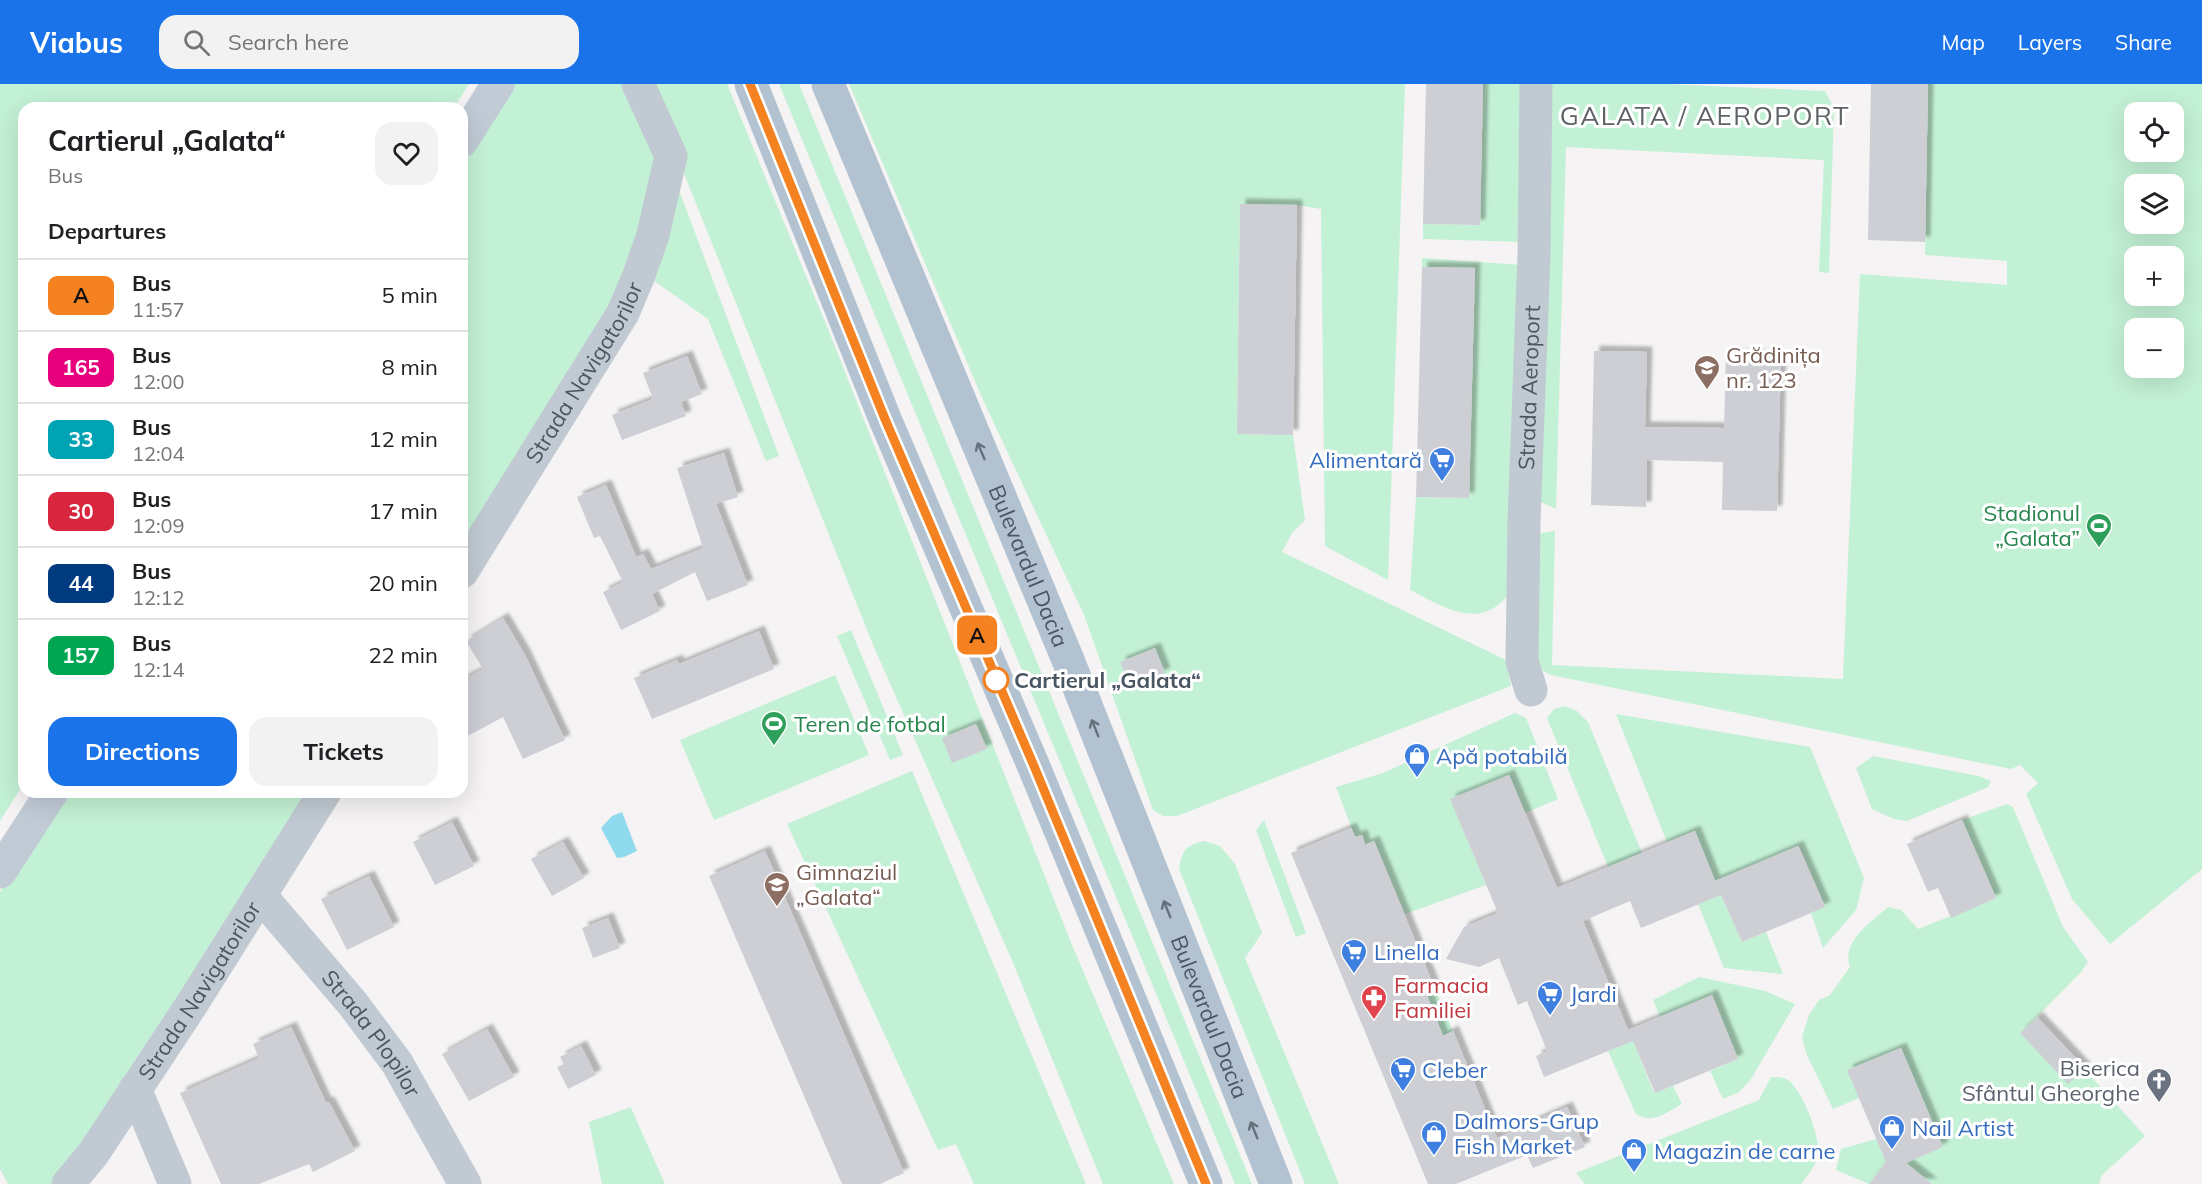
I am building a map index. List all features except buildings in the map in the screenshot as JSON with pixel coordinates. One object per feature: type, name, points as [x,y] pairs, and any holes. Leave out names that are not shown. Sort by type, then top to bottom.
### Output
[{"type":"main road","points":[[751,84],[885,419],[1034,766],[1206,1184]]},
{"type":"main road","name":"Bulevardul Dacia","points":[[828,84],[1068,660],[1276,1184]]},
{"type":"street","points":[[468,132],[498,84]]},
{"type":"street","name":"Strada Navigatorilor","points":[[468,562],[623,313],[639,275],[653,235],[670,156],[638,84]]},
{"type":"street","name":"Strada Aeroport","points":[[1532,690],[1522,661],[1524,522],[1534,254],[1536,84]]},
{"type":"street","points":[[0,872],[48,798]]},
{"type":"street","name":"Strada Navigatorilor","points":[[68,1184],[93,1154],[192,1004],[320,798]]},
{"type":"street","name":"Strada Plopilor","points":[[260,895],[353,1004],[397,1063],[465,1184]]},
{"type":"street","points":[[135,1089],[175,1184]]},
{"type":"green space","points":[[0,84],[469,84],[458,102],[18,102],[18,792],[0,821]]},
{"type":"green space","points":[[514,84],[629,84],[659,159],[641,243],[606,324],[468,538],[468,157]]},
{"type":"green space","points":[[648,84],[727,84],[830,334],[1072,945],[1174,1184],[1103,1184],[1014,965],[874,647]]},
{"type":"green space","points":[[779,84],[799,84],[1252,1184],[1235,1184]]},
{"type":"green space","points":[[849,84],[1405,84],[1388,580],[1325,546],[1321,209],[1297,205],[1240,205],[1237,434],[1293,435],[1305,520],[1292,533],[1282,552],[1506,660],[1511,686],[1177,816],[1163,816],[1153,810],[1084,615],[983,400]]},
{"type":"green space","points":[[1483,84],[1528,84],[1525,242],[1423,239],[1423,224],[1480,225]]},
{"type":"green space","points":[[1549,84],[1665,84],[1825,91],[1834,108],[1829,273],[1819,272],[1824,160],[1566,147],[1556,509],[1541,502]]},
{"type":"green space","points":[[1928,84],[2202,84],[2202,869],[2110,944],[2072,899],[2026,794],[2038,783],[2020,765],[2011,769],[1551,675],[1538,668],[1537,539],[1541,533],[1555,531],[1552,665],[1843,679],[1860,274],[2007,285],[2007,261],[1925,255]]},
{"type":"green space","points":[[673,174],[779,456],[766,461],[708,319],[650,278]]},
{"type":"green space","points":[[1422,258],[1522,265],[1515,585],[1503,600],[1491,609],[1479,613],[1452,610],[1410,590],[1416,497],[1469,498],[1475,268],[1422,267]]},
{"type":"green space","points":[[851,630],[903,755],[890,760],[837,636]]},
{"type":"green space","name":"Teren de fotbal","points":[[835,675],[869,755],[714,820],[680,740]]},
{"type":"green space","points":[[1565,706],[1577,711],[1588,722],[1642,853],[1608,867],[1547,718],[1554,709]]},
{"type":"green space","points":[[1515,713],[1526,718],[1558,799],[1525,813],[1509,775],[1451,800],[1486,885],[1405,914],[1374,841],[1365,845],[1362,835],[1355,837],[1336,787],[1383,773]]},
{"type":"green space","points":[[1616,714],[1810,747],[1864,878],[1856,910],[1823,948],[1811,913],[1825,906],[1799,846],[1715,881],[1695,831],[1667,842]]},
{"type":"green space","points":[[1873,756],[1979,776],[1991,781],[1988,787],[1907,821],[1894,819],[1872,809],[1856,768]]},
{"type":"green space","points":[[912,771],[1086,1184],[974,1184],[956,1144],[938,1150],[787,824]]},
{"type":"green space","points":[[61,798],[306,798],[106,1121],[53,1184],[8,1184],[0,1169],[0,892]]},
{"type":"green space","points":[[2007,804],[2013,807],[2063,927],[2088,962],[2037,1017],[2145,1136],[2102,1175],[2099,1184],[1932,1184],[1906,1163],[1901,1048],[1848,1070],[1859,1098],[1833,1109],[1806,1053],[1802,1037],[1809,1015],[1819,1000],[1830,995],[1850,967],[1848,958],[1850,949],[1859,933],[1888,907],[1901,910],[1918,929],[1996,898],[1962,820]]},
{"type":"green space","points":[[1264,820],[1306,933],[1296,937],[1256,830]]},
{"type":"green space","points":[[1204,841],[1220,846],[1235,864],[1262,933],[1245,958],[1339,1184],[1305,1184],[1179,869],[1188,847]]},
{"type":"green space","points":[[1721,895],[1742,942],[1766,932],[1783,974],[1724,968],[1698,904]]},
{"type":"green space","points":[[1699,977],[1765,991],[1795,1004],[1751,1079],[1739,1092],[1723,1099],[1710,1071],[1738,1059],[1712,996],[1660,1017],[1653,1000]]},
{"type":"green space","points":[[1435,989],[1453,1031],[1443,1036],[1426,993]]},
{"type":"green space","points":[[1633,1041],[1654,1093],[1673,1086],[1682,1104],[1654,1118],[1636,1114],[1608,1051]]},
{"type":"green space","points":[[1771,1077],[1785,1079],[1794,1086],[1814,1127],[1818,1155],[1801,1184],[1585,1184],[1576,1173],[1759,1100]]},
{"type":"green space","points":[[631,1107],[665,1184],[602,1184],[589,1122]]},
{"type":"green space","points":[[1876,1139],[1886,1162],[1869,1184],[1836,1170],[1841,1149]]},
{"type":"water","points":[[622,812],[637,851],[617,858],[601,828],[612,816]]},
{"type":"bus line","name":"A","points":[[750,84],[885,419],[1034,766],[1206,1184]]},
{"type":"place","name":"Grădinița nr. 123","points":[[1707,391]]},
{"type":"place","name":"Alimentară","points":[[1442,483]]},
{"type":"place","name":"Stadionul „Galata”","points":[[2099,549]]},
{"type":"place","name":"Cartierul „Galata“","points":[[996,680]]},
{"type":"place","name":"Teren de fotbal","points":[[774,747]]},
{"type":"place","name":"Apă potabilă","points":[[1417,779]]},
{"type":"place","name":"Gimnaziul „Galata“","points":[[777,908]]},
{"type":"place","name":"Linella","points":[[1354,975]]},
{"type":"place","name":"Jardi","points":[[1550,1017]]},
{"type":"place","name":"Farmacia Familiei","points":[[1374,1021]]},
{"type":"place","name":"Cleber","points":[[1403,1093]]},
{"type":"place","name":"Biserica Sfântul Gheorghe","points":[[2159,1104]]},
{"type":"place","name":"Nail Artist","points":[[1892,1151]]},
{"type":"place","name":"Dalmors-Grup Fish Market","points":[[1434,1157]]},
{"type":"place","name":"Magazin de carne","points":[[1634,1174]]},
{"type":"district","name":"GALATA / AEROPORT","points":[[1705,116]]}]
